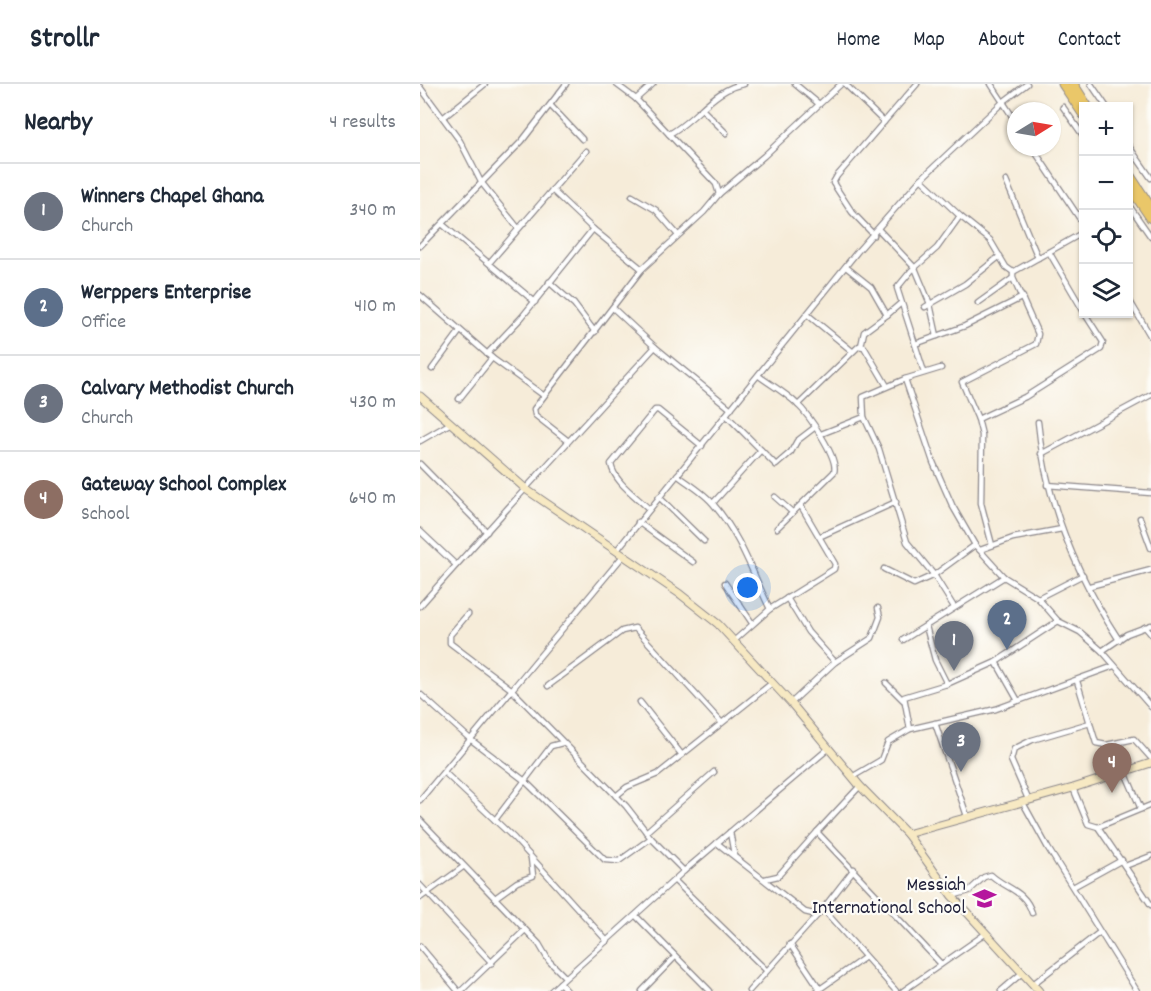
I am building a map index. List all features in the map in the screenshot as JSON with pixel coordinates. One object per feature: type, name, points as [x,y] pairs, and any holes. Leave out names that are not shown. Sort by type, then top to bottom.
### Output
[{"type":"highway","points":[[1063,84],[1079,109]]},
{"type":"highway","points":[[1073,84],[1084,102]]},
{"type":"highway","points":[[1133,180],[1151,207]]},
{"type":"highway","points":[[1133,202],[1151,218]]},
{"type":"street","points":[[444,117],[485,84]]},
{"type":"street","points":[[420,246],[522,141],[566,84]]},
{"type":"street","points":[[616,84],[636,99],[716,184],[719,194]]},
{"type":"street","points":[[636,99],[652,84]]},
{"type":"street","points":[[669,134],[726,90],[744,84]]},
{"type":"street","points":[[795,84],[819,104]]},
{"type":"street","points":[[567,440],[545,425],[533,412],[543,395],[595,332],[642,269],[677,234],[704,212],[719,194],[843,84],[884,122]]},
{"type":"street","points":[[874,235],[852,212],[833,183],[917,84]]},
{"type":"street","points":[[991,84],[1007,108]]},
{"type":"street","points":[[617,550],[846,267],[921,179],[1003,102],[1027,84]]},
{"type":"street","points":[[1091,84],[1103,102]]},
{"type":"street","points":[[420,87],[444,117],[481,182],[518,228]]},
{"type":"street","points":[[551,106],[582,139]]},
{"type":"street","points":[[1063,107],[1079,131]]},
{"type":"street","points":[[703,110],[726,133]]},
{"type":"street","points":[[490,262],[586,151]]},
{"type":"street","points":[[1133,152],[1151,178]]},
{"type":"street","points":[[1038,156],[1079,215]]},
{"type":"street","points":[[921,179],[960,216],[990,240],[1013,275],[1039,339],[1036,344],[979,375],[964,380],[963,385],[978,419],[983,448],[981,502],[992,545]]},
{"type":"street","points":[[1006,181],[1038,258]]},
{"type":"street","points":[[552,190],[593,229],[642,269]]},
{"type":"street","points":[[632,196],[656,210],[677,234]]},
{"type":"street","points":[[1133,204],[1151,237]]},
{"type":"street","points":[[924,372],[897,288],[915,267],[938,248],[960,216]]},
{"type":"street","points":[[442,224],[535,302]]},
{"type":"street","points":[[487,354],[535,302],[593,229]]},
{"type":"street","points":[[879,230],[915,267],[938,336]]},
{"type":"street","points":[[978,303],[1038,258],[1079,234]]},
{"type":"street","points":[[1049,252],[1079,302]]},
{"type":"street","points":[[927,306],[965,284],[1000,256]]},
{"type":"street","points":[[846,267],[871,287],[887,315]]},
{"type":"street","points":[[549,282],[574,304],[595,332]]},
{"type":"street","points":[[420,295],[487,354],[543,395]]},
{"type":"street","points":[[915,344],[965,326],[1023,297]]},
{"type":"street","points":[[887,386],[861,346],[864,332],[901,303]]},
{"type":"street","points":[[1133,306],[1151,337]]},
{"type":"street","points":[[613,308],[655,347],[731,409]]},
{"type":"street","points":[[808,315],[852,351]]},
{"type":"street","points":[[978,419],[1025,398],[1101,349],[1103,342],[1087,318]]},
{"type":"street","points":[[432,369],[460,331]]},
{"type":"street","points":[[798,405],[852,351],[861,346]]},
{"type":"street","points":[[420,606],[527,490],[567,440],[655,347]]},
{"type":"street","points":[[459,399],[492,358]]},
{"type":"street","points":[[941,368],[905,379],[863,397],[864,417],[896,502],[907,542],[934,575],[954,607]]},
{"type":"street","points":[[759,376],[798,405],[821,434],[836,468],[777,528]]},
{"type":"street","points":[[905,379],[938,473],[952,505],[975,545],[1004,577],[1038,598],[1058,621],[1080,632],[1102,651],[1151,707]]},
{"type":"street","points":[[1041,454],[1151,395]]},
{"type":"street","points":[[420,396],[486,457],[527,490],[680,594],[735,640],[852,777],[907,834],[952,896],[1039,991]]},
{"type":"street","points":[[649,508],[623,485],[612,470],[611,464],[655,410],[658,410],[702,446]]},
{"type":"street","points":[[726,415],[773,463],[780,464],[797,441],[814,428]]},
{"type":"street","points":[[821,434],[864,417]]},
{"type":"street","points":[[1038,422],[1047,485],[1062,529],[1102,614],[1119,640]]},
{"type":"street","points":[[420,441],[451,423]]},
{"type":"street","points":[[713,503],[761,450]]},
{"type":"street","points":[[420,464],[487,532]]},
{"type":"street","points":[[677,475],[713,503],[745,554],[770,609]]},
{"type":"street","points":[[1047,485],[1151,493]]},
{"type":"street","points":[[660,497],[704,541]]},
{"type":"street","points":[[775,497],[792,512]]},
{"type":"street","points":[[821,536],[896,502]]},
{"type":"street","points":[[735,640],[752,622],[834,568],[835,564],[821,536],[801,506]]},
{"type":"street","points":[[1140,518],[1151,548]]},
{"type":"street","points":[[638,522],[693,562]]},
{"type":"street","points":[[980,550],[992,545],[1062,529]]},
{"type":"street","points":[[420,531],[456,565]]},
{"type":"street","points":[[884,569],[914,584],[934,575],[975,545]]},
{"type":"street","points":[[420,800],[622,556]]},
{"type":"street","points":[[1090,586],[1151,570]]},
{"type":"street","points":[[1038,598],[1083,575]]},
{"type":"street","points":[[903,640],[1004,577]]},
{"type":"street","points":[[725,583],[752,622]]},
{"type":"street","points":[[787,598],[808,632],[835,662]]},
{"type":"street","points":[[791,703],[835,662],[872,638],[880,617],[878,608]]},
{"type":"street","points":[[468,614],[450,635],[449,641],[512,689],[552,733],[616,796],[651,838],[684,871]]},
{"type":"street","points":[[903,699],[947,684],[996,662],[1058,621]]},
{"type":"street","points":[[926,626],[935,660],[947,684]]},
{"type":"street","points":[[1102,651],[1148,626],[1151,634]]},
{"type":"street","points":[[548,686],[622,631],[635,628],[722,722]]},
{"type":"street","points":[[996,662],[1017,699]]},
{"type":"street","points":[[852,777],[881,760],[888,742],[909,729],[996,709],[1017,699],[1077,681],[1114,666]]},
{"type":"street","points":[[1077,681],[1099,745],[1130,738],[1139,742],[1151,758]]},
{"type":"street","points":[[616,796],[627,787],[658,774],[772,683]]},
{"type":"street","points":[[886,683],[903,699],[909,729]]},
{"type":"street","points":[[420,694],[470,739],[525,781],[594,852],[609,863],[619,861],[651,838]]},
{"type":"street","points":[[640,702],[682,755]]},
{"type":"street","points":[[935,723],[968,816]]},
{"type":"street","points":[[1090,723],[1032,740],[1014,749],[1011,760],[1025,800],[1048,848],[1074,886],[1137,991]]},
{"type":"street","points":[[495,820],[551,746],[552,733]]},
{"type":"street","points":[[551,746],[562,743]]},
{"type":"street","points":[[551,991],[684,871],[828,749]]},
{"type":"street","points":[[907,834],[1072,788],[1151,763]]},
{"type":"street","points":[[444,772],[531,857],[607,941]]},
{"type":"street","points":[[646,832],[714,772]]},
{"type":"street","points":[[1125,772],[1141,809]]},
{"type":"street","points":[[420,786],[426,792]]},
{"type":"street","points":[[765,879],[778,876],[860,786]]},
{"type":"street","points":[[1072,788],[1088,824],[1098,827],[1151,905]]},
{"type":"street","points":[[1098,827],[1151,805]]},
{"type":"street","points":[[420,820],[525,930],[565,977]]},
{"type":"street","points":[[730,832],[734,854]]},
{"type":"street","points":[[817,832],[860,875],[941,964]]},
{"type":"street","points":[[717,843],[734,854],[805,912],[818,915]]},
{"type":"street","points":[[1125,866],[1151,856]]},
{"type":"street","points":[[495,898],[517,882],[533,876],[531,857]]},
{"type":"street","points":[[1074,886],[1122,860]]},
{"type":"street","points":[[420,898],[463,867]]},
{"type":"street","points":[[749,991],[850,878],[854,869]]},
{"type":"street","points":[[850,878],[860,875]]},
{"type":"street","points":[[952,896],[969,891],[984,877],[991,875],[1002,885],[1012,887],[1021,894],[1032,913]]},
{"type":"street","points":[[777,889],[778,876]]},
{"type":"street","points":[[675,881],[766,970]]},
{"type":"street","points":[[420,885],[492,963]]},
{"type":"street","points":[[823,909],[864,958],[896,991]]},
{"type":"street","points":[[805,912],[809,924]]},
{"type":"street","points":[[636,916],[710,991]]},
{"type":"street","points":[[420,946],[459,991],[492,963],[525,930]]},
{"type":"street","points":[[1033,984],[1100,932]]},
{"type":"street","points":[[903,991],[985,934]]},
{"type":"street","points":[[790,944],[819,990],[864,958]]},
{"type":"street","points":[[642,991],[675,957]]},
{"type":"street","points":[[1001,991],[1022,973]]},
{"type":"street","points":[[560,983],[567,991]]},
{"type":"street","points":[[469,984],[474,991]]},
{"type":"place","name":"Werppers Enterprise","points":[[1007,650]]},
{"type":"place","name":"Winners Chapel Ghana","points":[[954,671]]},
{"type":"place","name":"Calvary Methodist Church","points":[[961,772]]},
{"type":"place","name":"Gateway School Complex","points":[[1112,793]]},
{"type":"place","name":"Messiah International School","points":[[984,898]]}]
